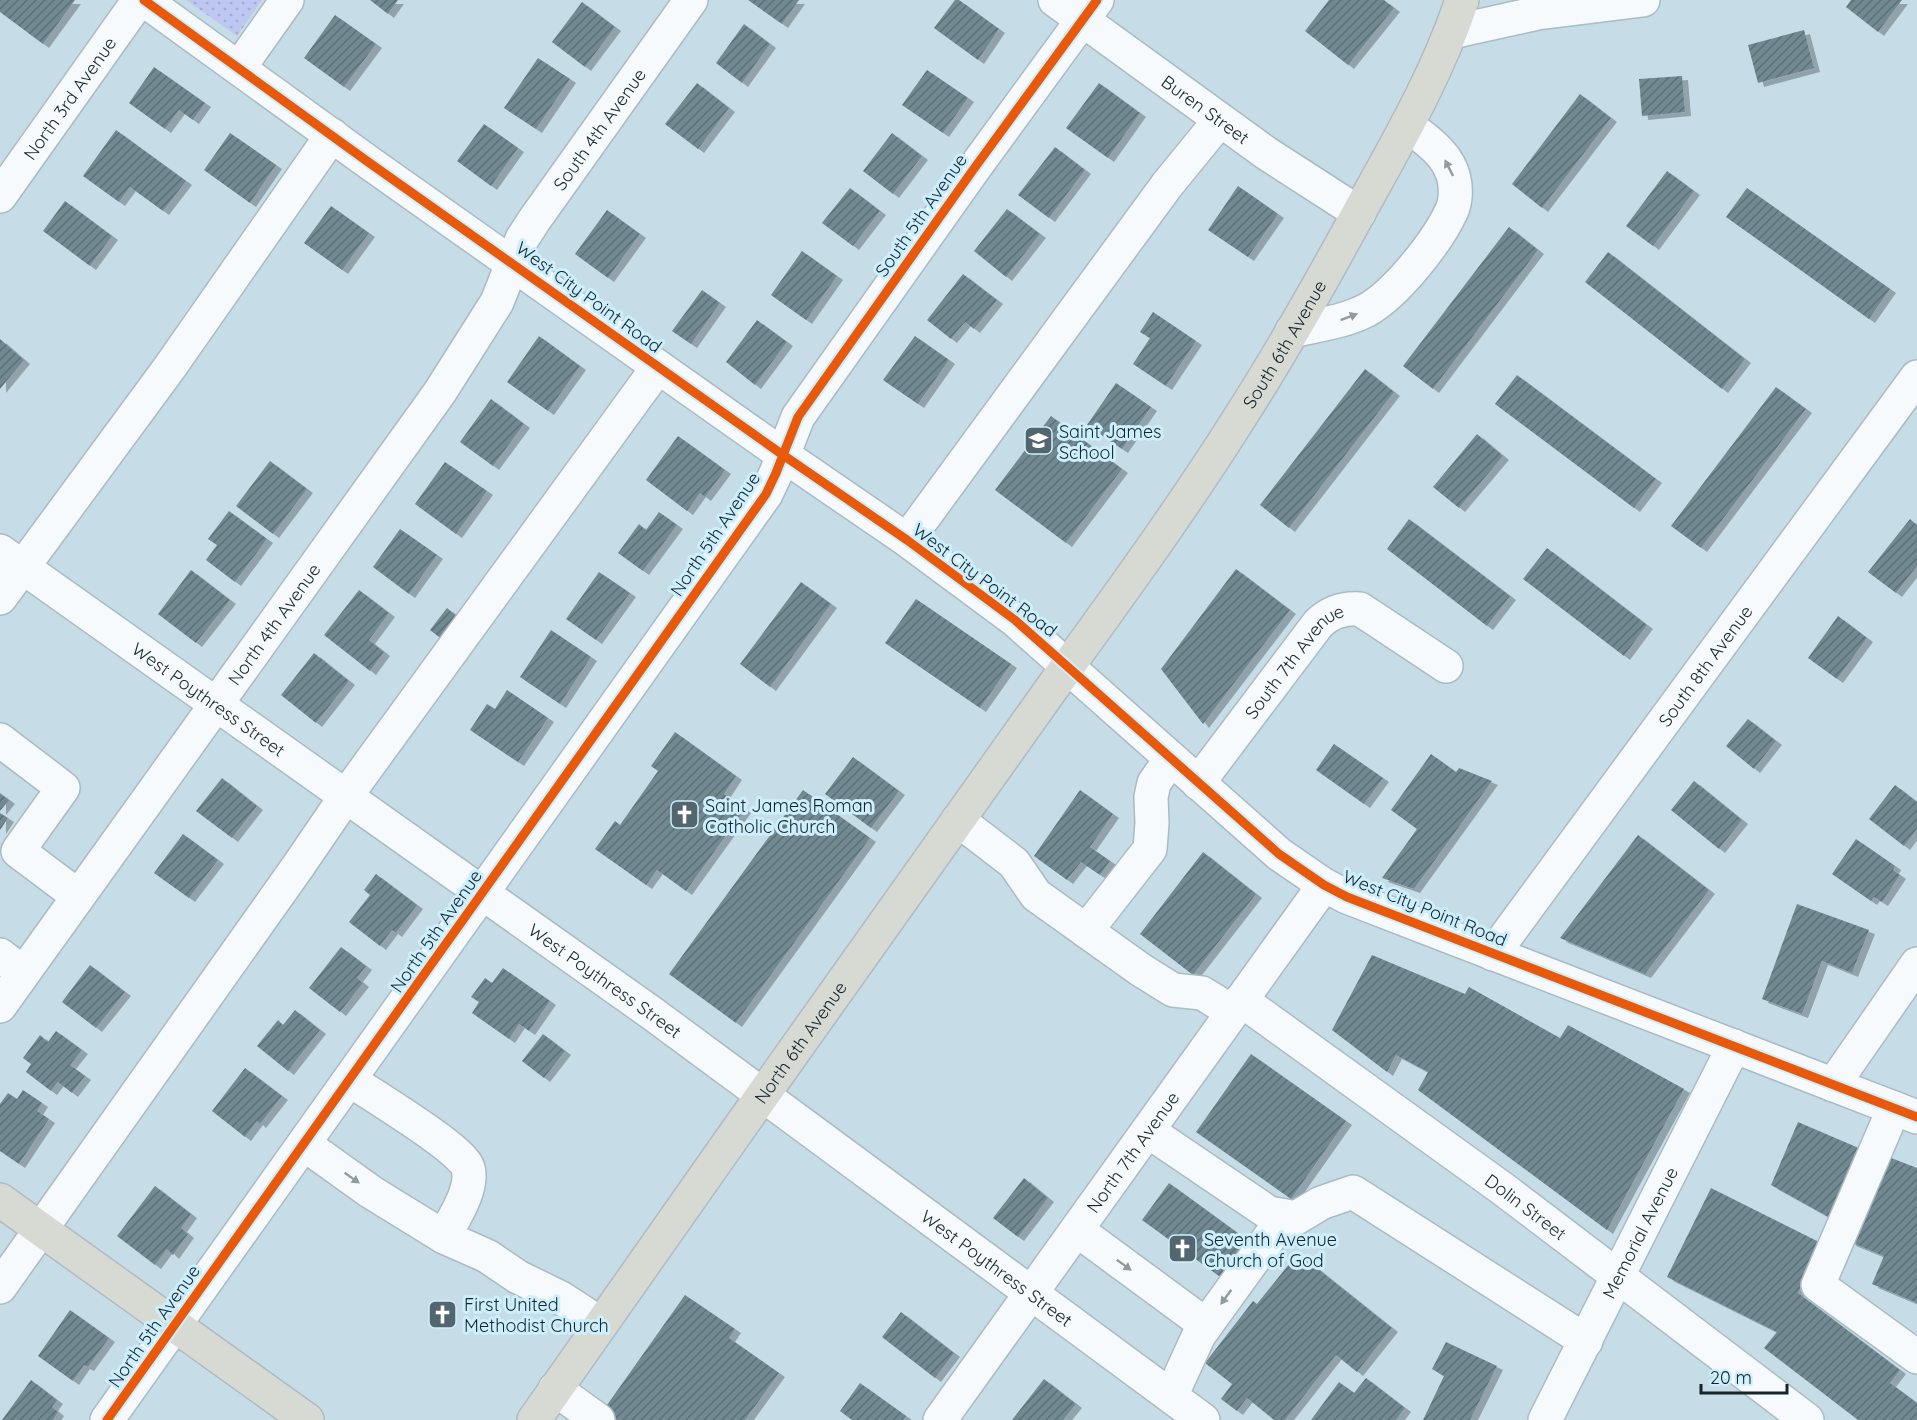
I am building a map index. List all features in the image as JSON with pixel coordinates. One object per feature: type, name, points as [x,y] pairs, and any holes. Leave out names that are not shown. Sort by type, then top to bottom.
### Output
[{"type":"main road","name":"South 6th Avenue","points":[[1068,666],[1242,414],[1325,276],[1407,125],[1452,32],[1462,0]]},
{"type":"main road","name":"North 6th Avenue","points":[[534,1420],[762,1094],[1068,666]]},
{"type":"main road","points":[[0,1200],[307,1420]]},
{"type":"street","name":"North 3rd Avenue","points":[[3,184],[139,0]]},
{"type":"street","name":"West City Point Road","points":[[144,0],[658,367],[907,540],[1015,620],[1280,854],[1324,885],[1347,897],[1905,1113]]},
{"type":"street","points":[[239,68],[287,0]]},
{"type":"street","name":"South 4th Avenue","points":[[513,263],[522,240],[535,219],[691,0]]},
{"type":"street","name":"Buren Street","points":[[1055,0],[1090,10],[1220,120],[1266,153],[1359,213]]},
{"type":"street","points":[[1452,32],[1587,4],[1643,0]]},
{"type":"street","name":"South 5th Avenue","points":[[783,455],[798,417],[1090,10]]},
{"type":"street","points":[[907,540],[1167,185],[1220,120]]},
{"type":"street","points":[[1292,330],[1342,320],[1367,310],[1406,275],[1438,234],[1452,209],[1455,197],[1454,177],[1447,162],[1437,149],[1407,125]]},
{"type":"street","points":[[0,598],[11,559],[171,367],[332,135]]},
{"type":"street","name":"North 4th Avenue","points":[[0,1006],[12,964],[78,896],[440,392],[497,302],[513,263]]},
{"type":"street","points":[[0,1287],[346,796],[658,367]]},
{"type":"street","name":"South 8th Avenue","points":[[1493,954],[1917,376]]},
{"type":"street","name":"North 5th Avenue","points":[[107,1420],[766,494],[783,455]]},
{"type":"street","name":"West Poythress Street","points":[[11,559],[483,893],[762,1094],[1203,1420]]},
{"type":"street","name":"South 7th Avenue","points":[[1198,783],[1327,615],[1346,608],[1360,609],[1446,666]]},
{"type":"street","points":[[0,740],[63,788],[18,851],[78,896]]},
{"type":"street","points":[[1086,931],[1150,849],[1151,797],[1154,783],[1171,759]]},
{"type":"street","name":"Dolin Street","points":[[958,820],[1014,863],[1036,894],[1086,931],[1173,990],[1202,993],[1237,1006],[1503,1190],[1806,1420]]},
{"type":"street","name":"North 7th Avenue","points":[[940,1420],[1324,885]]},
{"type":"street","points":[[1833,1085],[1917,964]]},
{"type":"street","name":"Memorial Avenue","points":[[1545,1420],[1734,1046]]},
{"type":"street","points":[[350,1080],[442,1142],[466,1162],[469,1169],[465,1197],[444,1237]]},
{"type":"street","points":[[1905,1113],[1818,1285],[1917,1358]]},
{"type":"street","points":[[1148,1131],[1269,1213],[1296,1218],[1321,1203],[1353,1192],[1586,1341]]},
{"type":"street","points":[[304,1144],[371,1191],[444,1237],[487,1256],[518,1277],[561,1298],[601,1324]]},
{"type":"street","points":[[1171,1396],[1199,1335],[1285,1216]]},
{"type":"street","points":[[1077,1230],[1206,1325]]},
{"type":"street","points":[[555,1389],[598,1420]]},
{"type":"shaded area","points":[[186,0],[262,0],[237,36]]},
{"type":"building","points":[[0,0],[75,0],[43,44],[0,12]]},
{"type":"building","points":[[370,0],[398,0],[388,14]]},
{"type":"building","points":[[748,0],[799,0],[782,24]]},
{"type":"building","points":[[955,0],[959,0],[999,29],[978,60],[934,28]]},
{"type":"building","points":[[1329,0],[1384,0],[1394,8],[1348,65],[1305,31]]},
{"type":"building","points":[[1851,0],[1902,0],[1878,32],[1846,7]]},
{"type":"building","points":[[582,2],[615,27],[585,67],[552,42]]},
{"type":"building","points":[[335,15],[376,44],[344,87],[304,58]]},
{"type":"building","points":[[744,24],[770,44],[742,83],[716,63]]},
{"type":"building","points":[[1804,30],[1814,68],[1758,83],[1748,45]]},
{"type":"building","points":[[538,58],[570,79],[536,129],[504,108]]},
{"type":"building","points":[[154,67],[205,103],[193,120],[179,110],[165,129],[129,103]]},
{"type":"building","points":[[927,70],[968,98],[943,133],[902,105]]},
{"type":"building","points":[[1682,76],[1685,112],[1642,116],[1639,79]]},
{"type":"building","points":[[697,83],[729,108],[698,149],[665,124]]},
{"type":"building","points":[[1099,83],[1140,113],[1108,158],[1066,128]]},
{"type":"building","points":[[1580,94],[1611,118],[1542,208],[1512,184]]},
{"type":"building","points":[[484,124],[518,148],[491,186],[457,161]]},
{"type":"building","points":[[116,130],[186,181],[163,211],[130,187],[119,202],[83,176]]},
{"type":"building","points":[[230,133],[276,165],[250,203],[204,170]]},
{"type":"building","points":[[892,133],[922,156],[893,194],[863,171]]},
{"type":"building","points":[[1055,147],[1085,170],[1049,218],[1018,195]]},
{"type":"building","points":[[1667,171],[1694,191],[1653,246],[1626,226]]},
{"type":"building","points":[[1238,186],[1278,214],[1248,257],[1208,230]]},
{"type":"building","points":[[850,188],[880,211],[853,246],[822,223]]},
{"type":"building","points":[[1747,188],[1890,289],[1869,319],[1726,217]]},
{"type":"building","points":[[65,201],[112,236],[90,266],[43,231]]},
{"type":"building","points":[[331,206],[369,233],[342,270],[304,243]]},
{"type":"building","points":[[1007,209],[1040,234],[1006,277],[974,251]]},
{"type":"building","points":[[607,210],[640,234],[608,278],[575,254]]},
{"type":"building","points":[[1509,227],[1538,250],[1433,389],[1403,366]]},
{"type":"building","points":[[802,251],[837,276],[806,320],[771,295]]},
{"type":"building","points":[[1608,252],[1745,359],[1722,389],[1585,282]]},
{"type":"building","points":[[963,274],[997,300],[974,329],[965,322],[951,339],[927,320]]},
{"type":"building","points":[[702,290],[720,303],[691,344],[672,331]]},
{"type":"building","points":[[1153,312],[1196,341],[1166,386],[1133,364],[1150,338],[1140,332]]},
{"type":"building","points":[[757,320],[787,342],[755,385],[726,362]]},
{"type":"building","points":[[539,336],[580,366],[548,411],[507,382]]},
{"type":"building","points":[[915,336],[949,360],[918,404],[883,380]]},
{"type":"building","points":[[0,339],[24,360],[0,389]]},
{"type":"building","points":[[1365,369],[1394,392],[1289,528],[1260,505]]},
{"type":"building","points":[[1517,375],[1656,479],[1634,508],[1495,404]]},
{"type":"building","points":[[1116,383],[1151,407],[1122,449],[1087,425]]},
{"type":"building","points":[[1776,387],[1806,409],[1701,548],[1671,526]]},
{"type":"building","points":[[491,399],[524,424],[493,466],[460,442]]},
{"type":"building","points":[[1051,416],[1122,469],[1066,543],[995,490]]},
{"type":"building","points":[[1477,434],[1503,456],[1459,508],[1433,487]]},
{"type":"building","points":[[678,436],[725,470],[705,497],[700,493],[687,511],[646,480]]},
{"type":"building","points":[[270,461],[307,489],[273,534],[236,506]]},
{"type":"building","points":[[445,462],[487,491],[456,534],[415,504]]},
{"type":"building","points":[[229,511],[267,539],[235,582],[206,560],[217,545],[208,539]]},
{"type":"building","points":[[659,512],[677,525],[643,571],[618,553],[639,524],[646,530]]},
{"type":"building","points":[[1409,519],[1510,596],[1487,626],[1387,549]]},
{"type":"building","points":[[1910,519],[1917,525],[1917,566],[1896,593],[1868,572]]},
{"type":"building","points":[[400,529],[437,555],[409,594],[373,567]]},
{"type":"building","points":[[1547,548],[1647,625],[1624,656],[1523,579]]},
{"type":"building","points":[[1236,569],[1290,610],[1203,724],[1161,669]]},
{"type":"building","points":[[191,570],[230,600],[196,643],[158,614]]},
{"type":"building","points":[[599,572],[630,593],[596,640],[566,619]]},
{"type":"building","points":[[801,582],[831,604],[770,687],[740,664]]},
{"type":"building","points":[[359,590],[389,613],[369,640],[384,652],[370,671],[324,635]]},
{"type":"building","points":[[916,599],[1011,664],[980,708],[885,643]]},
{"type":"building","points":[[447,608],[464,622],[448,644],[430,630]]},
{"type":"building","points":[[1838,616],[1867,638],[1837,679],[1808,658]]},
{"type":"building","points":[[551,630],[591,657],[560,704],[520,677]]},
{"type":"building","points":[[314,653],[349,681],[316,723],[281,695]]},
{"type":"building","points":[[507,690],[548,718],[518,762],[470,730],[487,704],[495,709]]},
{"type":"building","points":[[1748,719],[1776,741],[1754,769],[1726,746]]},
{"type":"building","name":"Saint James Roman Catholic Church","points":[[675,732],[736,776],[724,794],[745,809],[686,891],[657,870],[646,885],[595,849],[615,821],[620,825],[658,771],[651,766]]},
{"type":"building","points":[[1334,744],[1383,778],[1364,804],[1316,770]]},
{"type":"building","points":[[1431,754],[1456,772],[1459,768],[1492,781],[1414,889],[1382,878],[1417,829],[1391,810]]},
{"type":"building","points":[[853,757],[899,791],[871,828],[825,794]]},
{"type":"building","points":[[222,778],[257,806],[232,838],[196,811]]},
{"type":"building","points":[[1694,781],[1742,820],[1719,849],[1671,810]]},
{"type":"building","points":[[1895,785],[1917,802],[1917,829],[1904,846],[1869,819]]},
{"type":"building","points":[[803,790],[870,838],[736,1023],[669,974]]},
{"type":"building","points":[[1080,790],[1113,814],[1090,847],[1110,861],[1100,875],[1081,862],[1067,880],[1034,856]]},
{"type":"building","points":[[0,793],[9,800],[0,811]]},
{"type":"building","points":[[0,813],[8,818],[0,830]]},
{"type":"building","points":[[183,834],[218,860],[189,898],[154,873]]},
{"type":"building","points":[[1638,835],[1709,890],[1645,974],[1560,938]]},
{"type":"building","points":[[1856,839],[1895,866],[1893,870],[1900,875],[1882,902],[1874,897],[1871,901],[1832,874]]},
{"type":"building","points":[[1203,852],[1256,894],[1193,975],[1140,934]]},
{"type":"building","points":[[376,874],[417,905],[396,933],[392,930],[380,946],[349,922],[370,895],[364,890]]},
{"type":"building","points":[[1797,904],[1869,930],[1852,973],[1822,961],[1802,1014],[1762,999]]},
{"type":"building","points":[[341,947],[366,966],[357,978],[363,983],[340,1012],[309,988]]},
{"type":"building","points":[[1372,955],[1465,994],[1469,987],[1560,1038],[1568,1025],[1684,1089],[1607,1230],[1418,1090],[1428,1072],[1396,1055],[1387,1072],[1332,1030]]},
{"type":"building","points":[[90,965],[125,992],[96,1028],[62,1002]]},
{"type":"building","points":[[503,968],[550,1001],[529,1031],[519,1024],[509,1039],[472,1013],[479,1002],[471,997],[485,978],[492,983]]},
{"type":"building","points":[[295,1010],[320,1030],[288,1071],[257,1046],[278,1020],[283,1025]]},
{"type":"building","points":[[56,1031],[82,1050],[70,1065],[85,1076],[72,1093],[58,1082],[51,1091],[26,1072],[31,1064],[23,1058],[40,1035],[48,1042]]},
{"type":"building","points":[[543,1034],[565,1051],[544,1078],[522,1061]]},
{"type":"building","points":[[1251,1054],[1346,1121],[1291,1199],[1196,1132]]},
{"type":"building","points":[[245,1068],[282,1096],[260,1124],[257,1121],[245,1137],[212,1111]]},
{"type":"building","points":[[23,1090],[42,1103],[37,1111],[49,1119],[19,1164],[0,1151],[0,1104],[8,1093],[17,1099]]},
{"type":"building","points":[[1798,1122],[1868,1152],[1834,1220],[1771,1185]]},
{"type":"building","points":[[1886,1156],[1917,1168],[1917,1303],[1872,1284],[1884,1256],[1850,1242]]},
{"type":"building","points":[[1024,1178],[1048,1198],[1018,1237],[993,1218]]},
{"type":"building","points":[[1169,1183],[1250,1242],[1223,1279],[1142,1220]]},
{"type":"building","points":[[155,1186],[191,1214],[181,1228],[188,1234],[173,1255],[167,1249],[155,1265],[117,1236]]},
{"type":"building","points":[[1711,1188],[1823,1244],[1798,1293],[1900,1370],[1890,1383],[1917,1403],[1917,1420],[1858,1420],[1764,1348],[1777,1332],[1667,1277]]},
{"type":"building","points":[[1298,1253],[1392,1328],[1357,1372],[1336,1355],[1285,1420],[1274,1420],[1247,1398],[1237,1411],[1221,1399],[1232,1384],[1205,1363],[1253,1301],[1257,1304]]},
{"type":"building","points":[[685,1295],[735,1329],[729,1338],[779,1373],[745,1420],[614,1420],[602,1412]]},
{"type":"building","points":[[70,1310],[109,1338],[88,1367],[84,1365],[73,1381],[38,1356]]},
{"type":"building","points":[[901,1312],[954,1353],[935,1378],[882,1337]]},
{"type":"building","points":[[1446,1342],[1497,1366],[1470,1420],[1423,1420],[1444,1376],[1432,1369]]},
{"type":"building","points":[[1366,1378],[1405,1408],[1396,1420],[1311,1420],[1339,1382],[1354,1393]]},
{"type":"building","points":[[1044,1379],[1076,1404],[1063,1420],[1012,1420]]},
{"type":"building","points":[[31,1380],[57,1400],[52,1407],[58,1412],[53,1420],[2,1420]]},
{"type":"building","points":[[860,1383],[906,1416],[903,1420],[852,1420],[840,1411]]},
{"type":"cycle path","points":[[144,0],[371,164],[907,540],[1015,620],[1279,854],[1324,885],[1347,897],[1917,1117]]},
{"type":"cycle path","points":[[107,1420],[766,494],[798,417],[1097,0]]},
{"type":"place","name":"Saint James School","points":[[1038,441]]},
{"type":"place","name":"Saint James Roman Catholic Church","points":[[684,815]]},
{"type":"place","name":"Seventh Avenue Church of God","points":[[1183,1249]]},
{"type":"place","name":"First United Methodist Church","points":[[443,1314]]}]
